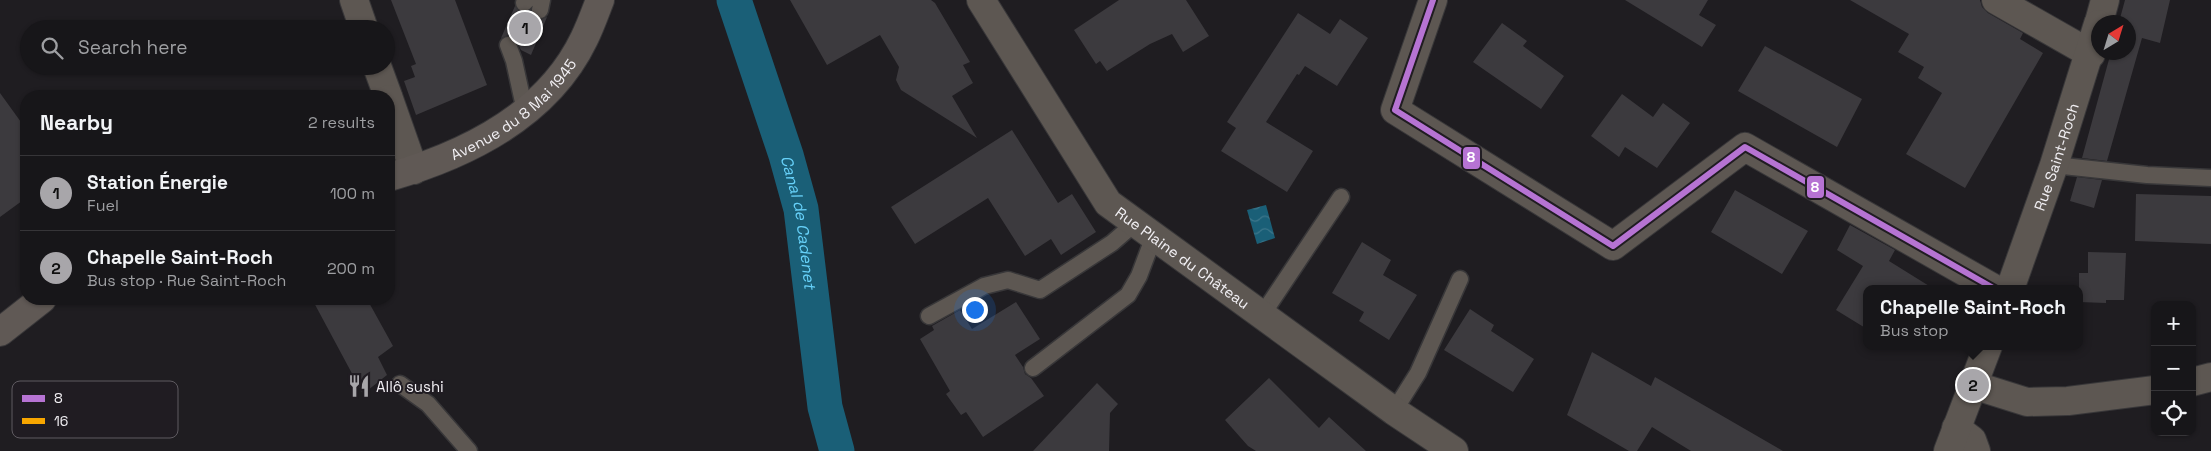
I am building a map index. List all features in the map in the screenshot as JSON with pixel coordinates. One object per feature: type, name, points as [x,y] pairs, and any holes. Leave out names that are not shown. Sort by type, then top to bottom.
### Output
[{"type":"main road","name":"Avenue du 8 Mai 1945","points":[[401,174],[434,164],[491,136],[525,111],[558,79],[572,60],[584,40],[600,0]]},
{"type":"main road","points":[[0,332],[34,305]]},
{"type":"street","points":[[354,0],[361,20]]},
{"type":"street","name":"Rue Plaine du Château","points":[[981,0],[1108,204],[1447,449]]},
{"type":"street","points":[[1432,0],[1395,110],[1613,246],[1745,147],[1988,285]]},
{"type":"street","points":[[1996,0],[2090,54]]},
{"type":"street","name":"Rue Saint-Roch","points":[[2101,15],[2105,0]]},
{"type":"street","name":"Rue Saint-Roch","points":[[2011,285],[2054,165],[2091,51]]},
{"type":"street","points":[[380,75],[385,90]]},
{"type":"street","points":[[395,139],[401,174]]},
{"type":"street","points":[[1976,451],[1972,440],[1952,440],[1986,350]]},
{"type":"street","points":[[2196,381],[2211,377]]},
{"type":"street","points":[[1973,385],[2027,402],[2068,401],[2151,391]]},
{"type":"lane","points":[[508,45],[519,56],[519,92],[525,111]]},
{"type":"lane","points":[[2054,165],[2147,175],[2211,178]]},
{"type":"lane","points":[[1262,316],[1341,197]]},
{"type":"lane","points":[[929,316],[984,286],[1008,280],[1040,290],[1112,243],[1144,230],[1138,276],[1128,296],[1033,368]]},
{"type":"lane","points":[[1394,411],[1418,373],[1460,279]]},
{"type":"lane","points":[[400,384],[428,404],[469,451]]},
{"type":"water","points":[[1266,205],[1275,238],[1257,244],[1247,210]]},
{"type":"building","points":[[391,0],[455,0],[487,85],[416,115],[404,81],[415,77],[411,66],[416,64]]},
{"type":"building","points":[[790,0],[931,0],[935,3],[970,62],[963,65],[973,83],[952,96],[977,138],[901,90],[896,80],[899,67],[880,35],[827,65]]},
{"type":"building","points":[[1119,0],[1186,0],[1209,36],[1183,52],[1172,34],[1150,44],[1107,71],[1100,61],[1096,64],[1074,30]]},
{"type":"building","points":[[1625,0],[1708,0],[1699,15],[1716,25],[1702,47]]},
{"type":"building","points":[[1850,0],[1980,0],[1982,7],[1988,13],[2023,33],[2020,39],[2043,53],[1965,188],[1906,154],[1942,93],[1918,78],[1924,67],[1898,52],[1909,34]]},
{"type":"building","points":[[2125,0],[2170,0],[2160,43],[2142,38],[2136,59],[2136,15],[2121,15]]},
{"type":"building","points":[[515,6],[521,12],[530,11],[533,17],[538,20],[547,17],[531,55],[521,50],[514,37],[509,35],[501,38]]},
{"type":"building","points":[[1298,13],[1330,34],[1340,19],[1368,38],[1337,86],[1305,66],[1299,75],[1297,74],[1266,122],[1313,151],[1287,192],[1221,151],[1236,128],[1227,122]]},
{"type":"building","points":[[1502,23],[1527,41],[1523,46],[1564,76],[1541,109],[1473,62]]},
{"type":"building","points":[[1765,46],[1862,99],[1837,147],[1738,91]]},
{"type":"building","points":[[2109,60],[2136,60],[2107,161],[2082,158]]},
{"type":"building","points":[[0,93],[20,121],[20,202],[0,217]]},
{"type":"building","points":[[1622,94],[1653,117],[1663,103],[1690,123],[1657,168],[1625,147],[1619,157],[1591,136]]},
{"type":"building","points":[[1012,130],[1058,203],[1072,194],[1096,232],[1061,255],[1051,239],[1025,256],[988,198],[915,244],[891,207]]},
{"type":"building","points":[[2077,177],[2102,180],[2094,208],[2070,201]]},
{"type":"building","points":[[1735,190],[1808,231],[1782,274],[1711,232]]},
{"type":"building","points":[[2136,194],[2211,196],[2211,244],[2135,241]]},
{"type":"building","points":[[1850,225],[1895,250],[1889,261],[1928,285],[1863,285],[1863,327],[1836,310],[1863,266],[1837,250]]},
{"type":"building","points":[[1362,242],[1391,260],[1383,275],[1417,295],[1389,340],[1359,321],[1364,312],[1332,293]]},
{"type":"building","points":[[2088,252],[2126,253],[2124,300],[2106,300],[2106,303],[2083,302],[2083,285],[2079,285],[2079,273],[2088,273]]},
{"type":"building","points":[[1016,302],[1040,339],[1015,355],[1025,374],[1031,378],[1044,396],[983,437],[966,412],[961,415],[946,394],[950,391],[920,339],[934,330],[932,326],[960,310],[972,329]]},
{"type":"building","points":[[315,305],[370,305],[393,346],[378,357],[387,375],[363,394]]},
{"type":"building","points":[[1470,309],[1494,325],[1491,331],[1534,359],[1513,392],[1444,350]]},
{"type":"building","points":[[1592,352],[1651,386],[1655,377],[1783,451],[1691,451],[1652,427],[1637,451],[1629,451],[1567,415]]},
{"type":"building","points":[[1269,378],[1319,428],[1329,417],[1366,451],[1256,451],[1248,446],[1225,420]]},
{"type":"building","points":[[1097,383],[1118,404],[1110,413],[1109,451],[1033,451]]},
{"type":"waterway","name":"Canal de Cadenet","points":[[734,0],[786,155],[801,209],[825,407],[837,451]]},
{"type":"transit line","name":"8","points":[[1433,0],[1395,110],[1613,246],[1745,147],[1988,285]]},
{"type":"place","name":"Station Énergie","points":[[525,28]]},
{"type":"place","name":"Chapelle Saint-Roch","points":[[1973,385]]},
{"type":"place","name":"Allô sushi","points":[[359,386]]}]
